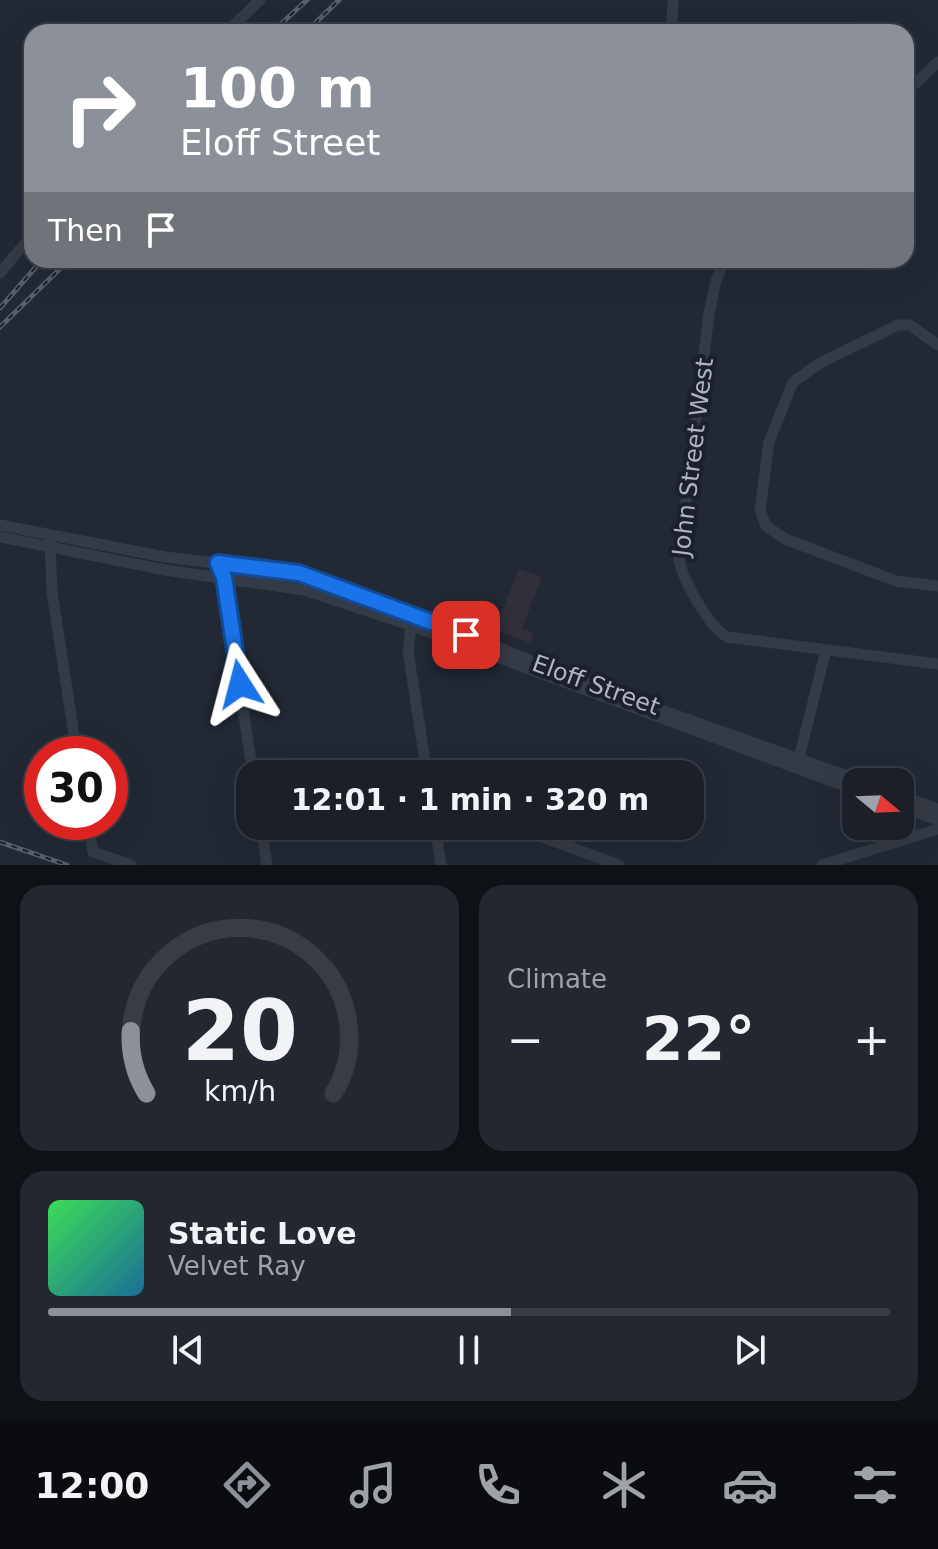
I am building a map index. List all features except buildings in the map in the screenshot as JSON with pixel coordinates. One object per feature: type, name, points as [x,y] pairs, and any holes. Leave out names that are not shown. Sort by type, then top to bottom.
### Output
[{"type":"street","points":[[235,24],[260,0]]},
{"type":"street","points":[[673,0],[673,24]]},
{"type":"street","points":[[914,84],[938,62]]},
{"type":"street","points":[[0,273],[24,244]]},
{"type":"street","name":"John Street West","points":[[722,268],[716,280],[709,314],[680,566],[714,626],[727,637],[938,664]]},
{"type":"street","points":[[938,345],[910,325],[894,326],[811,368],[793,382],[769,442],[760,510],[766,526],[785,539],[896,581],[938,586]]},
{"type":"street","name":"Eloff Street","points":[[0,525],[130,563],[304,590],[412,620]]},
{"type":"street","name":"Eloff Street","points":[[0,537],[132,550],[299,573],[528,664],[842,775]]},
{"type":"street","points":[[55,541],[50,567],[74,736]]},
{"type":"street","points":[[130,563],[132,550]]},
{"type":"street","points":[[218,563],[224,577],[251,760]]},
{"type":"street","points":[[412,620],[408,651],[425,760]]},
{"type":"street","points":[[798,762],[826,650]]},
{"type":"street","name":"Eloff Street","points":[[798,762],[842,783]]},
{"type":"street","points":[[914,806],[938,809]]},
{"type":"street","points":[[914,808],[938,820]]},
{"type":"street","points":[[822,865],[938,829]]},
{"type":"street","points":[[91,840],[93,852],[131,865]]},
{"type":"street","points":[[263,840],[267,865]]},
{"type":"street","points":[[437,840],[441,865]]},
{"type":"street","points":[[550,840],[619,865]]},
{"type":"shaded area","points":[[519,569],[542,577],[522,628],[534,633],[530,643],[495,630]]},
{"type":"railway","points":[[281,24],[307,0]]},
{"type":"railway","points":[[314,24],[339,0]]},
{"type":"railway","points":[[0,308],[35,268]]},
{"type":"railway","points":[[0,327],[61,268]]},
{"type":"railway","points":[[0,842],[67,865]]},
{"type":"route","points":[[240,684],[224,577],[218,563],[299,573],[466,635]]}]
